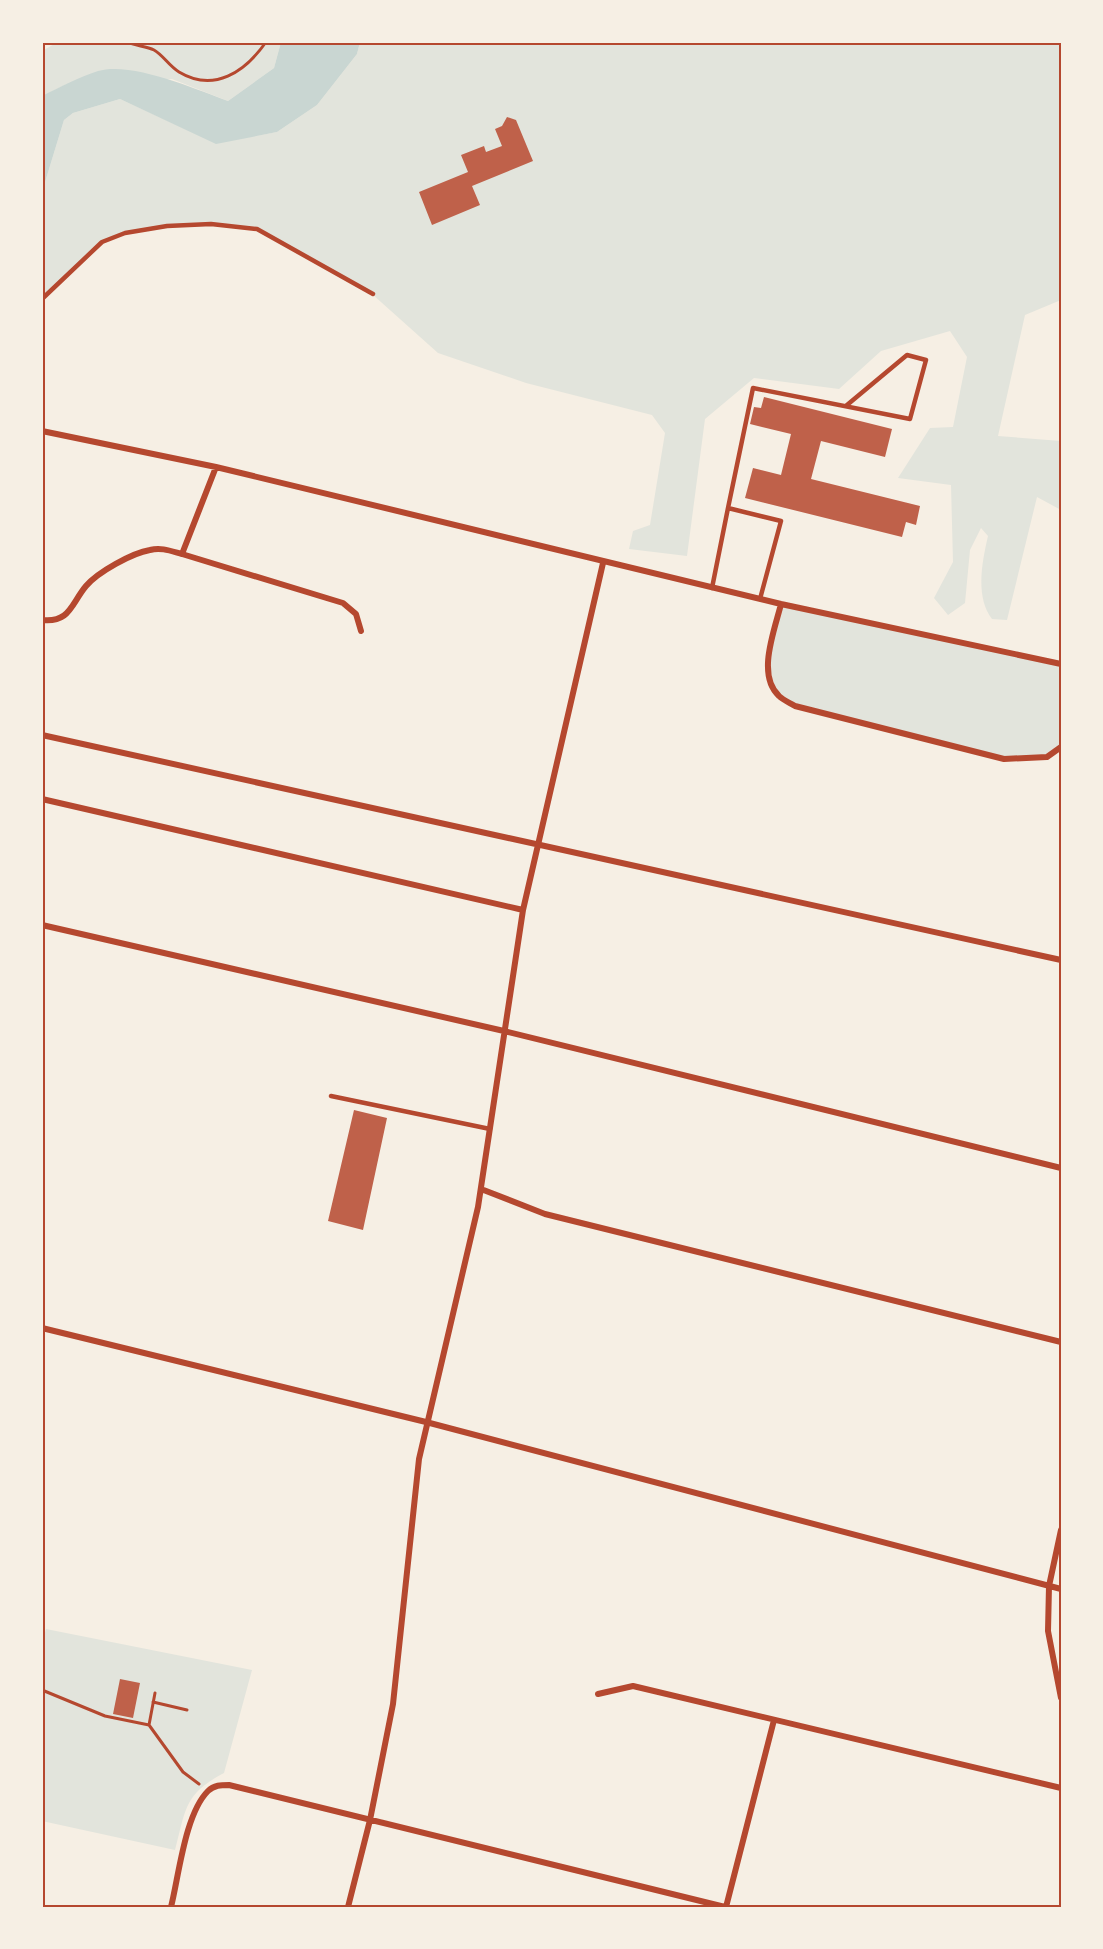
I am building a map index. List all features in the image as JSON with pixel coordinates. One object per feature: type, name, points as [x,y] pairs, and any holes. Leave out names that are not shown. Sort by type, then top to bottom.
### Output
[{"type":"street","points":[[42,431],[216,467],[603,563],[781,604],[1061,664]]},
{"type":"street","points":[[182,554],[216,467]]},
{"type":"street","points":[[42,620],[54,621],[68,612],[87,585],[107,569],[149,550],[165,549],[344,603],[356,614],[361,631]]},
{"type":"street","points":[[348,1907],[370,1820],[393,1704],[419,1459],[481,1189],[523,910],[603,563]]},
{"type":"street","points":[[781,604],[768,665],[770,683],[778,696],[795,706],[1004,759],[1047,757],[1061,747]]},
{"type":"street","points":[[42,735],[1061,960]]},
{"type":"street","points":[[42,799],[523,910]]},
{"type":"street","points":[[42,925],[504,1031],[1061,1168]]},
{"type":"street","points":[[481,1189],[545,1214],[1061,1342]]},
{"type":"street","points":[[42,1328],[426,1422],[1061,1589]]},
{"type":"street","points":[[1061,1530],[1049,1586],[1048,1631],[1061,1698]]},
{"type":"street","points":[[598,1694],[633,1686],[1061,1788]]},
{"type":"street","points":[[171,1907],[192,1819],[208,1791],[217,1786],[229,1785],[726,1907],[774,1720]]},
{"type":"lane","points":[[42,299],[102,242],[125,233],[167,226],[211,224],[257,229],[373,294]]},
{"type":"lane","points":[[712,588],[753,388],[910,418],[926,360],[907,355],[848,405]]},
{"type":"lane","points":[[728,508],[781,521],[760,599]]},
{"type":"lane","points":[[331,1096],[490,1129]]},
{"type":"path","points":[[127,42],[154,50],[179,72],[195,79],[215,82],[235,73],[258,54],[266,42]]},
{"type":"path","points":[[42,1690],[105,1716],[149,1725],[183,1772],[208,1791]]},
{"type":"path","points":[[149,1725],[155,1693]]},
{"type":"path","points":[[153,1702],[187,1710]]},
{"type":"shaded area","points":[[58,42],[281,42],[274,68],[228,101],[172,79],[67,84],[42,96],[42,51]]},
{"type":"shaded area","points":[[281,42],[360,42],[357,54],[317,105],[277,132],[216,144],[120,99],[73,113],[64,120],[42,192],[42,96],[84,76],[112,69],[145,73],[228,101],[274,68]]},
{"type":"shaded area","points":[[360,42],[1061,42],[1061,300],[1025,315],[998,436],[1061,441],[1061,510],[1037,497],[1007,620],[992,619],[983,600],[981,579],[988,536],[981,528],[970,550],[965,603],[948,615],[934,598],[953,562],[951,485],[898,478],[930,428],[953,427],[967,357],[950,331],[881,351],[839,389],[754,378],[705,419],[687,556],[629,549],[633,531],[650,525],[665,433],[652,415],[526,383],[438,353],[372,294],[258,229],[212,223],[128,232],[99,244],[42,299],[42,192],[64,120],[73,113],[120,99],[216,143],[277,132],[317,105],[357,54]]},
{"type":"shaded area","points":[[781,604],[1061,664],[1061,747],[1047,757],[1004,759],[814,712],[778,696],[768,665]]},
{"type":"shaded area","points":[[46,1629],[252,1670],[224,1773],[201,1788],[194,1796],[185,1813],[175,1850],[42,1821],[42,1644]]},
{"type":"building","points":[[507,117],[516,120],[533,161],[472,186],[480,205],[432,225],[419,192],[468,172],[461,155],[484,146],[486,152],[502,146],[495,129],[502,126]]},
{"type":"building","points":[[764,397],[892,429],[885,457],[821,441],[811,479],[920,506],[916,525],[906,522],[902,537],[745,498],[753,468],[781,475],[791,434],[750,424],[754,407],[761,408]]},
{"type":"building","points":[[354,1110],[387,1118],[363,1230],[328,1221]]},
{"type":"building","points":[[120,1679],[140,1683],[133,1718],[113,1714]]}]
